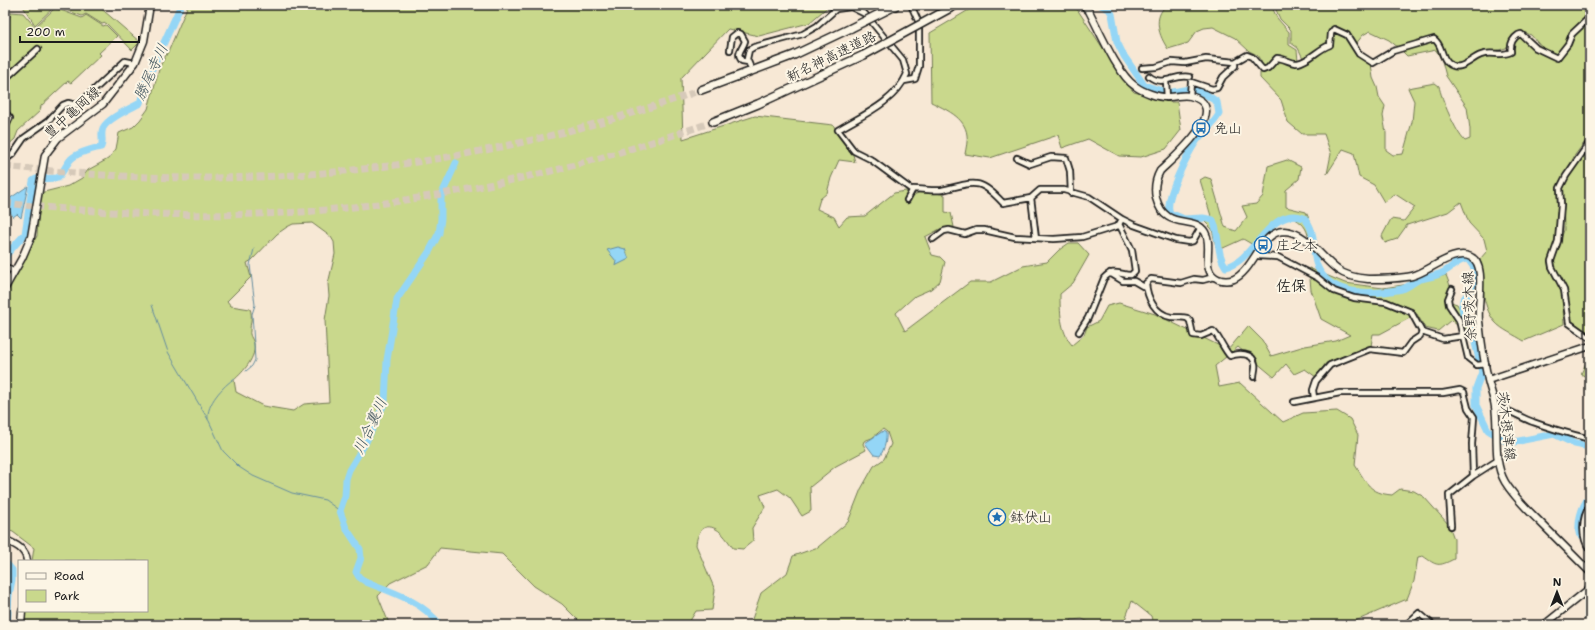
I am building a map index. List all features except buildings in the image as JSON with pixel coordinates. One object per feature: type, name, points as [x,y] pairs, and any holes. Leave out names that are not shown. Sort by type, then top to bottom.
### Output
[{"type":"highway","name":"新名神高速道路","points":[[701,90],[794,55],[897,5]]},
{"type":"highway","name":"新名神高速道路","points":[[713,122],[758,104],[864,56],[956,5]]},
{"type":"main road","name":"豊中亀岡線","points":[[5,288],[32,234],[45,155],[58,138],[103,104],[134,63],[144,41],[150,5]]},
{"type":"main road","points":[[1083,5],[1089,11],[1120,69],[1130,82],[1139,89],[1167,96],[1190,96],[1203,105],[1206,113],[1205,120],[1190,140],[1160,171],[1156,179],[1155,188],[1158,202],[1165,214],[1175,220],[1200,227],[1206,232],[1209,269],[1214,277]]},
{"type":"main road","name":"余野茨木線","points":[[1214,277],[1223,281],[1234,279],[1258,256],[1269,237],[1278,232],[1286,231],[1295,234],[1316,248],[1339,272],[1350,276],[1369,279],[1414,275],[1458,255],[1472,257],[1477,261],[1481,271],[1479,319],[1488,380]]},
{"type":"main road","name":"茨木摂津線","points":[[1590,346],[1488,380],[1495,407],[1500,472],[1514,494],[1590,572]]},
{"type":"main road","points":[[5,540],[14,543],[23,550],[28,560]]},
{"type":"main road","points":[[1544,625],[1590,588]]},
{"type":"main road","points":[[21,625],[22,612]]},
{"type":"street","points":[[904,82],[915,79],[919,66],[918,23],[911,5]]},
{"type":"street","points":[[730,50],[732,37],[737,33],[742,34],[745,41],[738,54],[738,58],[749,64],[747,55],[749,50],[803,34],[816,26],[836,9],[851,7],[865,14],[903,60],[907,74],[904,82],[886,101],[838,130],[854,151],[870,159],[912,190],[940,190],[966,183],[980,184],[990,189],[1004,203],[1031,198],[1040,190],[1064,190],[1089,197],[1121,222],[1176,240],[1189,242],[1193,241],[1200,227]]},
{"type":"street","points":[[1142,68],[1156,67],[1172,62],[1185,63],[1206,59],[1235,62],[1247,55],[1252,57],[1262,70],[1268,68],[1277,58],[1298,63],[1311,58],[1314,53],[1324,47],[1330,46],[1331,33],[1334,29],[1347,35],[1359,54],[1373,63],[1393,51],[1434,39],[1440,45],[1441,54],[1446,62],[1454,66],[1460,66],[1482,54],[1505,55],[1511,52],[1510,47],[1513,40],[1521,34],[1539,50],[1557,58],[1568,44],[1572,34],[1590,17]]},
{"type":"street","points":[[5,79],[38,49]]},
{"type":"street","points":[[5,160],[13,154],[24,138],[48,121],[63,105],[79,104],[97,89],[125,60],[134,63]]},
{"type":"street","points":[[1149,76],[1160,82],[1183,75],[1212,89],[1217,88],[1223,77],[1235,66],[1235,62]]},
{"type":"street","points":[[1190,78],[1190,96]]},
{"type":"street","points":[[1166,81],[1167,96]]},
{"type":"street","points":[[5,112],[10,118],[5,128]]},
{"type":"street","points":[[1590,142],[1560,188],[1561,204],[1558,241],[1551,261],[1552,267],[1564,290],[1568,323],[1590,338]]},
{"type":"street","points":[[1017,158],[1030,164],[1051,157],[1066,158],[1070,171],[1071,193]]},
{"type":"street","points":[[907,200],[912,190]]},
{"type":"street","points":[[1031,198],[1036,238]]},
{"type":"street","points":[[933,239],[944,231],[949,230],[965,234],[976,230],[984,230],[1015,237],[1082,237],[1121,222]]},
{"type":"street","points":[[1079,332],[1088,318],[1104,278],[1110,273],[1131,275],[1135,271],[1132,250],[1121,222]]},
{"type":"street","points":[[1258,256],[1278,257],[1318,278],[1334,291],[1354,298],[1372,299],[1386,302],[1410,312],[1422,332],[1443,339],[1462,336]]},
{"type":"street","points":[[7,267],[14,272]]},
{"type":"street","points":[[1110,273],[1123,281],[1134,281],[1146,288]]},
{"type":"street","points":[[1214,277],[1203,280],[1194,279],[1181,283],[1151,279],[1146,283],[1146,288],[1152,305],[1169,316],[1188,318],[1193,335],[1201,336],[1213,331],[1216,333],[1220,343],[1230,356],[1240,353],[1254,359],[1256,365],[1254,377]]},
{"type":"street","points":[[1452,288],[1448,299],[1449,305],[1459,320],[1470,362],[1477,365],[1486,364]]},
{"type":"street","points":[[1314,398],[1314,386],[1321,374],[1330,365],[1370,349],[1404,353],[1411,342],[1420,336],[1422,332]]},
{"type":"street","points":[[1312,378],[1321,374]]},
{"type":"street","points":[[1294,402],[1308,401],[1314,398],[1340,393],[1443,393],[1460,390],[1464,392],[1468,408],[1474,417],[1472,444],[1473,476]]},
{"type":"street","points":[[1495,407],[1504,409],[1512,414],[1557,431],[1590,439]]},
{"type":"street","points":[[1451,526],[1449,495],[1473,476],[1498,460]]},
{"type":"street","points":[[1590,506],[1584,515],[1583,523],[1585,541],[1590,550]]},
{"type":"street","points":[[1406,625],[1419,613],[1433,625]]},
{"type":"green space","points":[[22,5],[97,5],[140,42],[132,50],[106,23],[102,24],[86,14],[82,16],[55,6],[35,25]]},
{"type":"green space","points":[[188,5],[830,5],[809,23],[759,36],[728,29],[681,78],[683,139],[755,116],[833,125],[852,151],[855,162],[839,160],[831,178],[827,193],[820,199],[817,209],[834,217],[839,226],[847,217],[865,216],[894,193],[906,191],[912,196],[924,190],[945,195],[945,212],[951,213],[954,227],[940,229],[925,237],[932,255],[940,257],[945,262],[940,281],[931,289],[915,296],[896,313],[905,331],[970,282],[991,282],[1023,266],[1047,262],[1059,250],[1069,243],[1078,243],[1089,255],[1073,283],[1060,294],[1063,327],[1065,334],[1072,345],[1084,335],[1087,327],[1099,321],[1107,306],[1119,303],[1155,314],[1228,350],[1248,326],[1262,340],[1271,356],[1305,346],[1336,341],[1350,335],[1321,319],[1311,290],[1309,268],[1345,283],[1383,288],[1416,283],[1446,275],[1451,288],[1448,301],[1457,304],[1471,330],[1458,326],[1451,320],[1438,331],[1425,328],[1417,314],[1380,334],[1373,334],[1371,346],[1326,363],[1316,377],[1305,369],[1294,374],[1286,364],[1274,377],[1238,347],[1215,366],[1219,387],[1240,383],[1283,422],[1303,413],[1337,411],[1350,419],[1358,435],[1355,465],[1366,482],[1373,489],[1384,494],[1392,495],[1400,489],[1414,491],[1424,497],[1449,525],[1454,539],[1454,559],[1438,564],[1423,556],[1418,557],[1414,581],[1407,599],[1346,625],[1153,625],[1151,616],[1132,601],[1123,625],[1096,625],[1082,619],[1071,620],[1072,625],[750,625],[761,593],[787,573],[793,556],[818,547],[848,522],[861,489],[874,466],[884,459],[891,444],[887,432],[883,429],[872,438],[864,441],[863,444],[866,450],[836,466],[810,487],[811,511],[802,516],[790,498],[778,489],[760,495],[765,507],[752,528],[753,541],[743,549],[733,548],[718,530],[711,527],[704,528],[699,533],[696,545],[715,590],[712,610],[696,611],[688,624],[685,625],[583,625],[562,604],[534,586],[502,554],[440,548],[428,564],[390,583],[378,596],[388,621],[394,625],[24,625],[24,612],[148,612],[148,560],[32,560],[34,548],[13,532],[5,529],[5,292],[37,236],[40,193],[68,186],[82,178],[88,170],[108,159],[116,149],[119,133],[133,127],[148,109],[160,66],[169,50]],"holes":[[[312,223],[331,237],[334,242],[335,254],[328,284],[329,296],[325,320],[329,402],[304,404],[293,411],[263,406],[236,392],[234,380],[251,359],[254,343],[250,335],[250,309],[231,306],[227,301],[251,277],[247,263],[252,260],[277,234],[293,224]]]},
{"type":"green space","points":[[977,5],[1075,6],[1126,83],[1134,92],[1170,102],[1177,102],[1181,130],[1166,149],[1141,157],[1119,156],[1088,139],[1062,148],[1058,135],[990,158],[965,154],[967,137],[962,123],[954,114],[931,102],[930,33]]},
{"type":"green space","points":[[1167,5],[1271,5],[1277,18],[1289,32],[1289,45],[1297,50],[1298,61],[1297,62],[1278,56],[1263,68],[1257,55],[1249,51],[1235,38],[1213,27],[1204,28],[1197,31],[1188,43],[1168,49],[1158,27],[1158,21],[1162,10]]},
{"type":"green space","points":[[1274,5],[1590,5],[1590,16],[1563,47],[1557,57],[1543,49],[1531,35],[1526,33],[1515,34],[1506,48],[1484,52],[1464,62],[1456,63],[1447,60],[1441,44],[1436,38],[1399,48],[1389,40],[1370,31],[1363,35],[1355,45],[1335,27],[1332,28],[1329,33],[1329,44],[1316,50],[1311,56],[1303,58],[1298,48],[1291,43],[1291,30],[1280,19]]},
{"type":"green space","points":[[55,8],[82,18],[86,15],[103,26],[106,25],[117,36],[99,53],[101,55],[71,83],[68,81],[41,106],[40,111],[18,131],[15,139],[5,148],[5,27],[8,23],[11,12],[23,13],[35,27]]},
{"type":"green space","points":[[1590,19],[1590,135],[1575,155],[1557,188],[1558,205],[1555,241],[1548,262],[1549,268],[1562,291],[1564,324],[1524,341],[1501,328],[1490,315],[1483,292],[1480,259],[1487,251],[1484,239],[1469,223],[1461,202],[1448,212],[1407,225],[1397,239],[1385,243],[1382,236],[1391,219],[1404,221],[1415,207],[1395,194],[1384,202],[1374,185],[1359,177],[1354,153],[1343,149],[1327,174],[1331,154],[1324,134],[1302,134],[1288,122],[1281,100],[1260,78],[1260,73],[1266,72],[1281,61],[1298,64],[1330,47],[1333,30],[1347,36],[1349,42],[1371,64],[1373,78],[1379,97],[1385,106],[1383,116],[1386,133],[1386,150],[1393,155],[1403,154],[1412,122],[1414,101],[1408,88],[1435,83],[1439,86],[1453,123],[1465,141],[1470,139],[1470,129],[1467,107],[1446,76],[1442,61],[1436,50],[1407,56],[1402,51],[1433,40],[1439,46],[1442,59],[1448,65],[1457,68],[1482,56],[1504,55],[1512,52],[1512,47],[1517,37],[1520,36],[1559,59],[1569,47],[1575,35]]},
{"type":"green space","points":[[1590,147],[1590,333],[1572,322],[1568,314],[1568,303],[1553,263],[1564,230],[1563,189],[1567,177]]},
{"type":"green space","points":[[1287,160],[1301,167],[1299,179],[1286,190],[1286,207],[1306,212],[1314,230],[1308,235],[1301,223],[1288,215],[1268,230],[1255,246],[1243,239],[1221,249],[1216,247],[1212,229],[1204,221],[1211,216],[1200,180],[1205,177],[1211,179],[1225,227],[1236,231],[1247,217],[1242,206],[1256,204],[1263,196],[1268,166]]},
{"type":"green space","points":[[1590,354],[1590,379],[1581,374]]},
{"type":"green space","points":[[5,565],[9,572],[9,576],[5,597]]},
{"type":"water","points":[[28,186],[21,218],[17,214],[13,217],[9,210],[9,199]]},
{"type":"water","points":[[618,247],[625,249],[629,259],[615,266],[616,261],[607,250]]},
{"type":"water","points":[[883,431],[886,433],[884,448],[880,456],[874,455],[865,443]]},
{"type":"waterway","name":"勝尾寺川","points":[[5,263],[7,254],[25,234],[33,181],[36,179],[58,178],[69,161],[77,154],[101,147],[102,130],[106,124],[114,117],[140,103],[146,82],[181,5]]},
{"type":"waterway","points":[[1101,5],[1109,9],[1112,14],[1117,42],[1124,56],[1144,85],[1168,93],[1189,89],[1204,93],[1217,102],[1219,114],[1197,140],[1188,155],[1173,187],[1169,207],[1170,213],[1184,219],[1203,218],[1213,220],[1217,232],[1219,250],[1226,267],[1236,263],[1245,255],[1271,226],[1281,219],[1292,216],[1304,218],[1309,225],[1312,232],[1315,256],[1320,272],[1334,285],[1352,291],[1373,293],[1402,289],[1418,280],[1441,273],[1462,260],[1468,259],[1475,269],[1475,278],[1471,290],[1463,300],[1462,306],[1463,313],[1471,326],[1482,372],[1476,388],[1476,405],[1488,430],[1504,440],[1514,442],[1554,434],[1575,444],[1590,447]]},
{"type":"waterway","name":"川合裏川","points":[[440,625],[416,603],[366,582],[359,577],[356,572],[361,558],[360,549],[346,528],[340,511],[345,496],[346,479],[349,470],[366,442],[385,402],[387,360],[397,299],[429,252],[439,233],[441,219],[441,196],[456,163]]},
{"type":"waterway","points":[[246,371],[252,366],[255,360],[252,314],[255,305],[250,265],[254,249]]},
{"type":"waterway","points":[[152,305],[168,352],[209,421],[223,451],[239,467],[253,476],[292,493],[325,500],[340,511]]},
{"type":"waterway","points":[[208,419],[208,413],[212,402],[225,386],[235,378]]},
{"type":"waterway","points":[[1590,496],[1582,509],[1579,528],[1579,533],[1590,542]]},
{"type":"waterway","name":"勝尾寺川","points":[[5,562],[12,570],[7,625]]},
{"type":"tunnel","points":[[5,166],[95,174],[183,178],[271,176],[358,170],[444,158],[530,141],[615,118],[701,90]]},
{"type":"tunnel","points":[[5,203],[79,210],[190,215],[264,214],[363,206],[425,197],[568,167],[713,122]]},
{"type":"place","name":"免山","points":[[1201,128]]},
{"type":"place","name":"庄之本","points":[[1263,245]]},
{"type":"place","name":"鉢伏山","points":[[997,517]]},
{"type":"district","name":"佐保","points":[[1291,286]]}]
